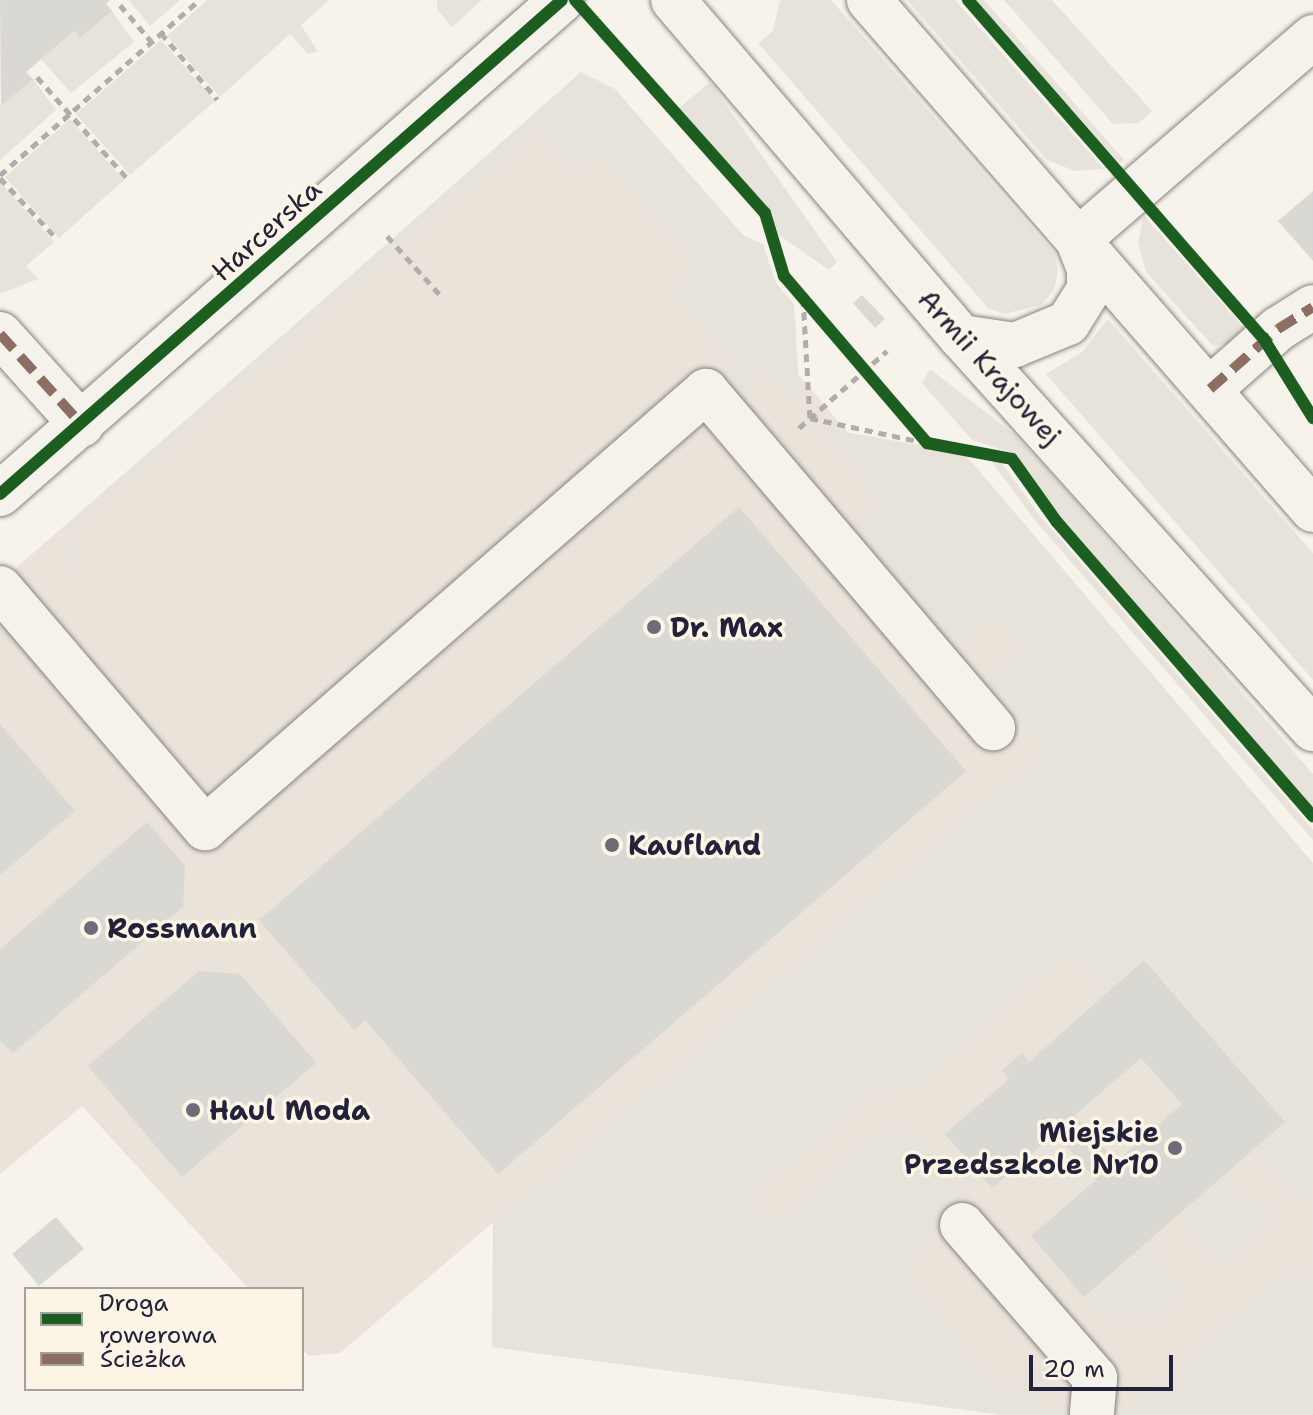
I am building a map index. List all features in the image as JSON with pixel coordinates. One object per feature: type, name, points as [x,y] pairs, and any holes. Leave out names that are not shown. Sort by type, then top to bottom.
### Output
[{"type":"main road","name":"Harcerska","points":[[0,494],[562,0]]},
{"type":"main road","name":"Armii Krajowej","points":[[673,0],[961,337],[1313,729]]},
{"type":"main road","points":[[869,0],[1313,510]]},
{"type":"main road","points":[[1078,240],[1313,37]]},
{"type":"main road","points":[[961,337],[1015,345],[1068,323],[1089,289],[1089,269],[1078,240]]},
{"type":"main road","points":[[1210,389],[1278,329],[1313,307]]},
{"type":"main road","points":[[0,334],[82,425]]},
{"type":"main road","points":[[0,588],[205,828],[706,391],[993,728]]},
{"type":"main road","points":[[962,1225],[1095,1378],[1092,1415]]},
{"type":"path","points":[[57,239],[0,176],[199,0]]},
{"type":"path","points":[[120,5],[151,41]]},
{"type":"path","points":[[161,33],[217,99]]},
{"type":"path","points":[[37,77],[127,178]]},
{"type":"path","points":[[387,236],[441,296]]},
{"type":"path","points":[[793,287],[823,322]]},
{"type":"path","points":[[803,298],[810,418],[942,446]]},
{"type":"path","points":[[827,403],[869,375],[887,351]]},
{"type":"path","points":[[854,358],[869,375]]},
{"type":"path","points":[[909,422],[927,443]]},
{"type":"shaded area","points":[[129,0],[180,0],[150,26]]},
{"type":"shaded area","points":[[207,0],[329,0],[301,25],[318,52],[308,54],[290,34],[220,97],[167,36]]},
{"type":"shaded area","points":[[437,0],[482,0],[452,27],[437,9]]},
{"type":"shaded area","points":[[780,0],[831,0],[1055,254],[1058,271],[1054,290],[1041,305],[1004,314],[988,308],[758,43],[773,31]]},
{"type":"shaded area","points":[[907,0],[955,0],[1104,169],[1075,171],[1047,160]]},
{"type":"shaded area","points":[[975,0],[984,0],[1124,160],[1119,163]]},
{"type":"shaded area","points":[[1004,0],[1052,0],[1152,111],[1139,123],[1113,124]]},
{"type":"shaded area","points":[[112,11],[134,42],[71,93],[41,59],[74,31],[80,38]]},
{"type":"shaded area","points":[[161,40],[215,101],[130,175],[76,114]]},
{"type":"shaded area","points":[[581,72],[615,89],[743,235],[763,244],[776,283],[794,304],[800,401],[794,406],[765,373],[737,395],[720,351],[669,291],[695,268],[598,154],[571,177],[536,136],[66,538],[88,565],[68,575],[61,560],[63,530]]},
{"type":"shaded area","points":[[33,79],[56,110],[0,160],[0,105]]},
{"type":"shaded area","points":[[710,82],[837,262],[829,270],[776,233],[769,212],[678,109]]},
{"type":"shaded area","points":[[559,94],[1088,714],[340,1353],[309,1356],[304,1350],[304,1287],[247,1287],[82,1106],[0,1174],[0,582]]},
{"type":"shaded area","points":[[70,119],[124,180],[59,238],[5,177]]},
{"type":"shaded area","points":[[0,182],[54,242],[26,266],[38,279],[0,294]]},
{"type":"shaded area","points":[[1144,216],[1247,331],[1232,343],[1213,346],[1146,272],[1138,242]]},
{"type":"shaded area","points":[[1108,319],[1313,553],[1313,680],[1046,374],[1082,352]]},
{"type":"shaded area","points":[[930,369],[1015,435],[1061,484],[1313,774],[1313,807],[1055,511],[1012,453],[972,440],[922,383]]},
{"type":"shaded area","points":[[822,428],[964,453],[1313,863],[1313,1192],[1296,1207],[1254,1153],[1288,1123],[1146,956],[1104,991],[1072,954],[917,1088],[874,1096],[755,1197],[773,1218],[880,1128],[894,1122],[915,1129],[980,1206],[906,1270],[1003,1391],[1032,1367],[1050,1372],[1051,1379],[1036,1384],[1041,1409],[1056,1408],[1057,1415],[1004,1415],[492,1347],[493,1222],[1042,748],[986,685],[989,669],[1018,643],[994,616],[956,649],[849,525],[875,501],[817,432]]},
{"type":"shaded area","points":[[989,458],[1001,462],[1041,517],[1313,830],[1313,840],[1034,519]]},
{"type":"shaded area","points":[[1052,755],[1313,1132],[1313,1415],[1004,1415],[492,1347]]},
{"type":"shaded area","points":[[1226,1176],[1252,1206],[1260,1200],[1277,1220],[1220,1269],[1178,1219]]},
{"type":"shaded area","points":[[1149,1245],[1190,1297],[1167,1317],[1151,1323],[1113,1321],[1099,1315],[1086,1300]]},
{"type":"shaded area","points":[[1285,1270],[1313,1273],[1313,1415],[1119,1415]]},
{"type":"building","points":[[0,0],[110,0],[106,4],[112,11],[80,38],[74,31],[26,72],[33,79],[1,106]]},
{"type":"building","points":[[1313,191],[1313,261],[1278,221]]},
{"type":"building","points":[[862,295],[885,319],[875,328],[853,303]]},
{"type":"building","name":"Kaufland","points":[[739,507],[966,771],[498,1174],[365,1020],[354,1030],[259,920]]},
{"type":"building","points":[[0,724],[75,811],[0,875]]},
{"type":"building","name":"Rossmann","points":[[147,822],[185,866],[183,907],[13,1053],[0,1041],[0,949]]},
{"type":"building","name":"Miejskie Przedszkole Nr10","points":[[1144,960],[1285,1122],[1084,1297],[1031,1236],[1096,1180],[1055,1133],[992,1188],[945,1134],[1009,1079],[1002,1070],[1022,1053],[1029,1062]],"holes":[[[1141,1058],[1182,1104],[1116,1162],[1075,1115]]]},
{"type":"building","name":"Haul Moda","points":[[199,971],[240,974],[316,1063],[182,1177],[88,1066]]},
{"type":"building","points":[[56,1217],[84,1249],[39,1286],[12,1254]]},
{"type":"marked path","points":[[1210,389],[1278,329],[1313,307]]},
{"type":"marked path","points":[[0,334],[82,425]]},
{"type":"cycle path","points":[[0,494],[562,0]]},
{"type":"cycle path","points":[[575,0],[765,213],[784,276],[927,443],[1012,459],[1057,522],[1313,816]]},
{"type":"cycle path","points":[[968,0],[1265,341],[1313,418]]},
{"type":"place","name":"Dr. Max","points":[[654,627]]},
{"type":"place","name":"Kaufland","points":[[612,845]]},
{"type":"place","name":"Rossmann","points":[[91,928]]},
{"type":"place","name":"Haul Moda","points":[[193,1110]]},
{"type":"place","name":"Miejskie Przedszkole Nr10","points":[[1175,1148]]}]
